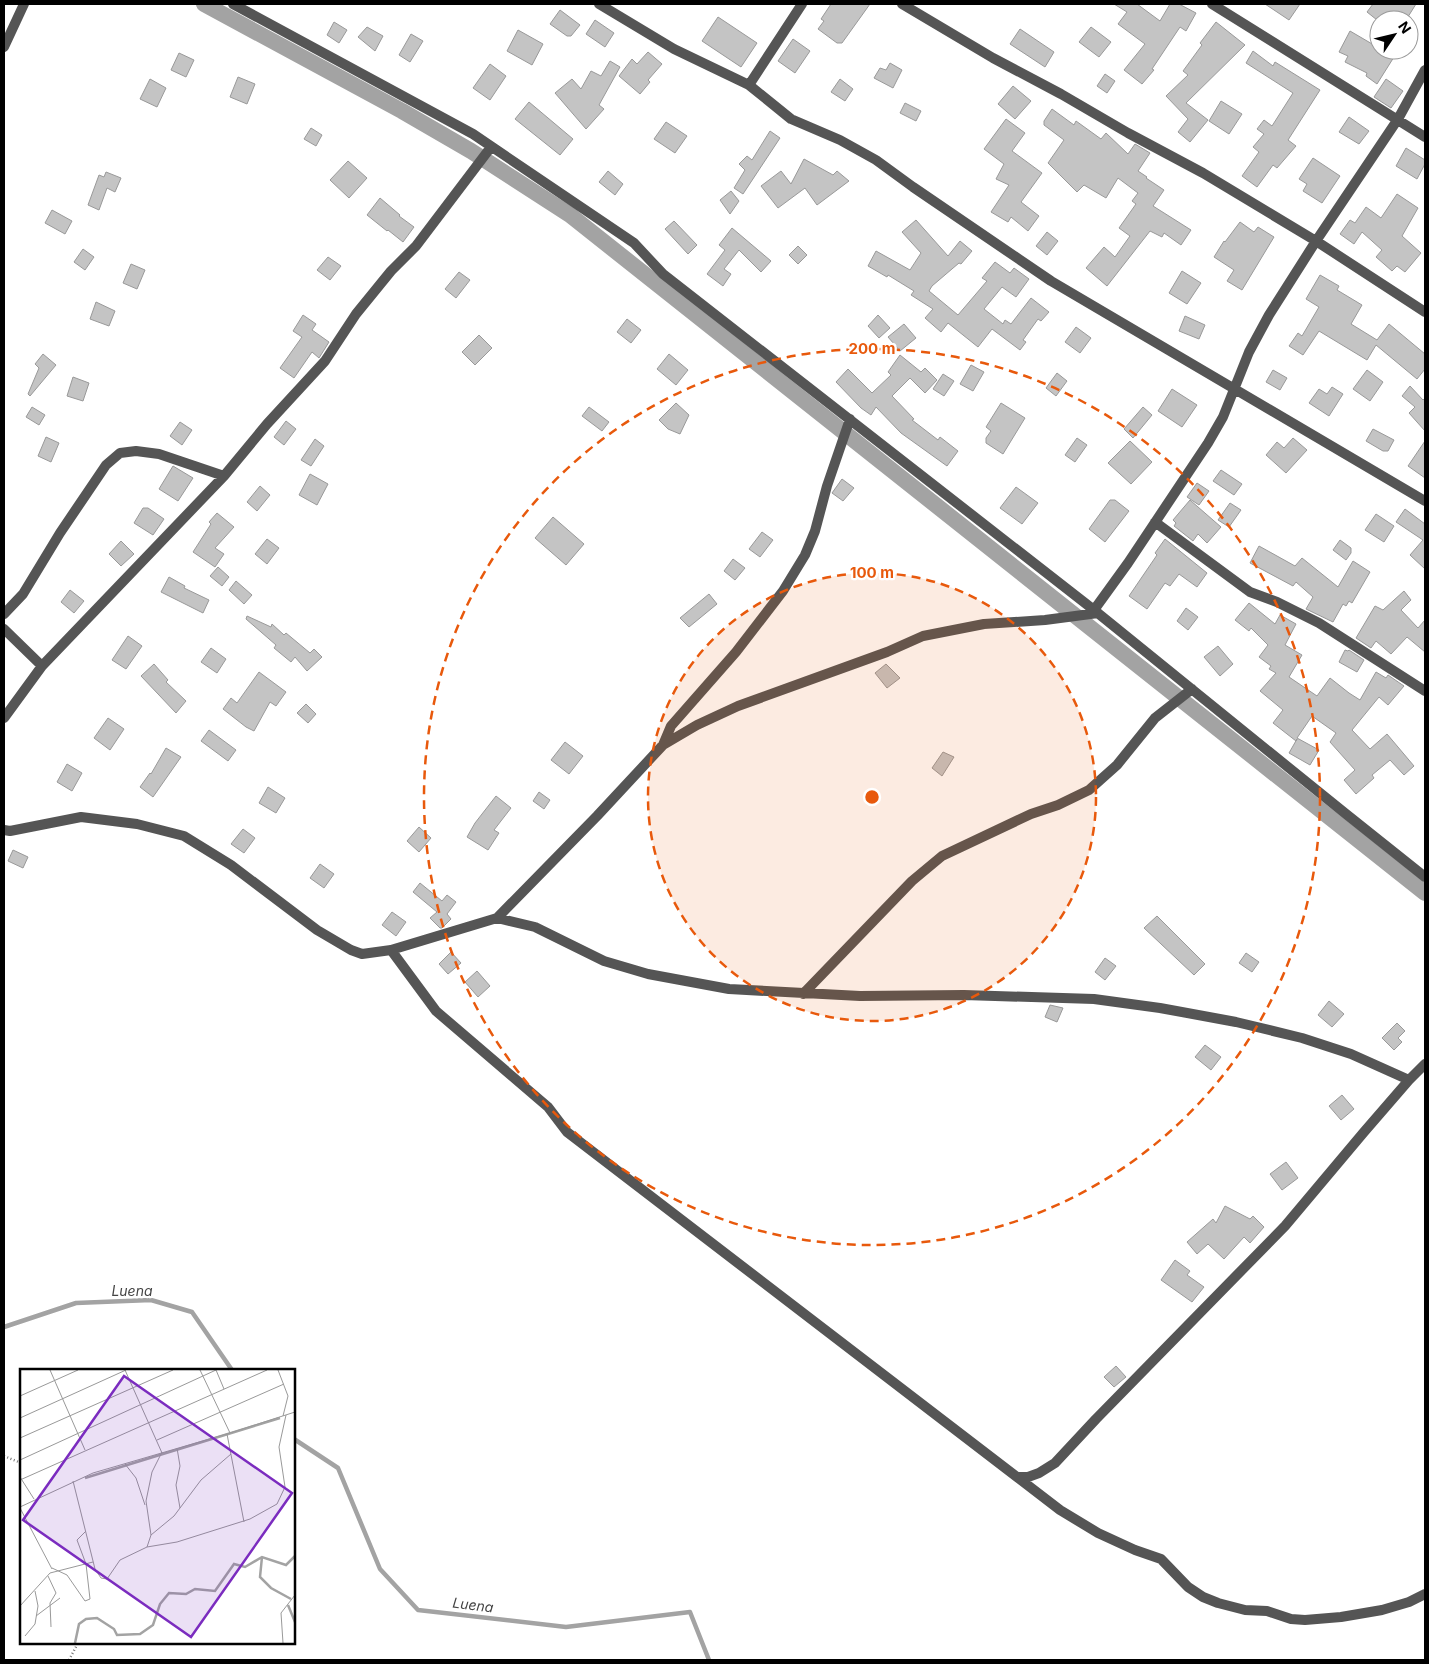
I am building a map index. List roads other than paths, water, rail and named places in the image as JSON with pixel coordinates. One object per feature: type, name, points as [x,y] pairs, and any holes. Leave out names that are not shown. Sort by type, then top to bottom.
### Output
[{"type":"street","points":[[4,47],[24,4]]},
{"type":"street","points":[[234,4],[473,134],[634,243],[663,274],[1096,611],[1425,877]]},
{"type":"street","points":[[599,4],[674,48],[749,85],[791,119],[840,140],[876,160],[1052,281],[1425,501]]},
{"type":"street","points":[[749,85],[802,4]]},
{"type":"street","points":[[902,4],[993,58],[1203,173],[1316,241],[1425,312]]},
{"type":"street","points":[[1212,4],[1425,137]]},
{"type":"street","points":[[662,745],[697,725],[738,706],[887,652],[923,636],[984,624],[1045,620],[1096,611],[1223,417],[1236,389],[1249,352],[1261,330],[1316,241],[1398,119],[1425,70]]},
{"type":"street","points":[[4,718],[42,666],[224,476],[325,361],[356,314],[391,271],[416,246],[491,147]]},
{"type":"street","points":[[4,830],[10,831],[80,817],[137,824],[184,836],[230,864],[317,930],[351,950],[362,954],[391,950],[497,918],[597,816],[662,745],[671,726],[736,652],[783,590],[805,554],[815,531],[827,486],[850,419]]},
{"type":"street","points":[[4,614],[23,594],[60,533],[106,465],[120,453],[136,451],[159,454],[224,476]]},
{"type":"street","points":[[1155,522],[1250,592],[1276,602],[1319,623],[1425,690]]},
{"type":"street","points":[[4,629],[42,666]]},
{"type":"street","points":[[802,994],[912,881],[942,856],[1030,814],[1058,805],[1089,790],[1117,765],[1155,718],[1192,689]]},
{"type":"street","points":[[497,918],[535,927],[604,961],[648,974],[729,989],[860,996],[1022,996],[1094,999],[1160,1008],[1236,1022],[1302,1038],[1351,1054],[1410,1080]]},
{"type":"street","points":[[391,950],[436,1011],[548,1107],[568,1132],[1060,1510],[1098,1533],[1135,1550],[1161,1559],[1188,1587],[1203,1597],[1246,1610],[1267,1611],[1291,1619],[1305,1620],[1341,1617],[1382,1610],[1409,1602],[1425,1594]]},
{"type":"street","points":[[1017,1477],[1028,1477],[1039,1473],[1054,1463],[1285,1226],[1425,1064]]},
{"type":"waterway","points":[[204,4],[402,111],[471,151],[570,215],[1425,893]]},
{"type":"waterway","name":"Luena","points":[[4,1327],[76,1303],[151,1300],[192,1312],[231,1369]]},
{"type":"waterway","name":"Luena","points":[[295,1440],[338,1468],[380,1569],[418,1610],[566,1627],[690,1612],[709,1660]]}]
